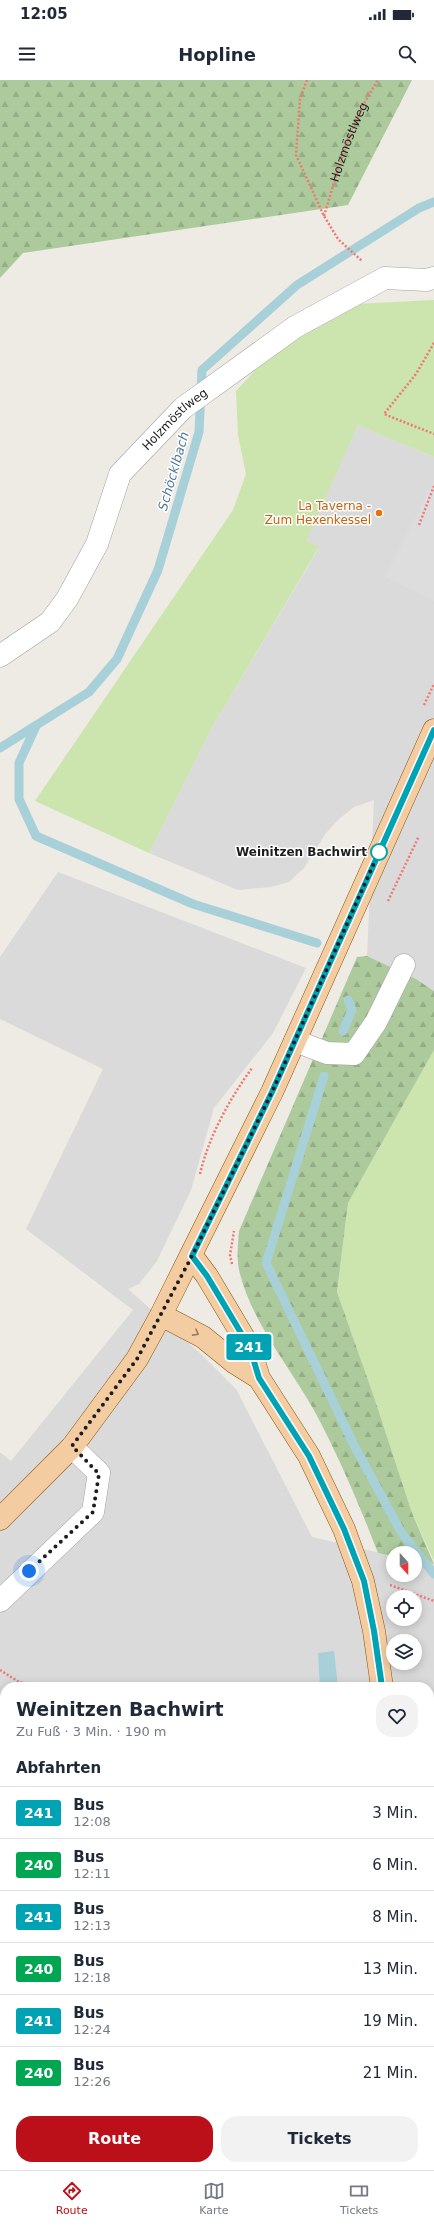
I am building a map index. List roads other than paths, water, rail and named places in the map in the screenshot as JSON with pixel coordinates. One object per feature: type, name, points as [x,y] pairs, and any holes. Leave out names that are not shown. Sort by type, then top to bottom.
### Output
[{"type":"main road","points":[[0,1519],[72,1446],[137,1359],[192,1256],[250,1139],[434,730]]},
{"type":"main road","points":[[192,1256],[207,1276],[250,1348],[259,1378],[309,1456],[344,1529],[364,1581],[374,1631],[381,1682]]},
{"type":"main road","points":[[161,1315],[203,1337],[235,1363],[259,1378]]},
{"type":"street","name":"Holzmöstlweg","points":[[0,656],[50,622],[66,599],[97,544],[120,474],[183,408],[294,327],[384,278],[426,280],[434,278]]},
{"type":"street","points":[[295,1041],[327,1053],[354,1054],[376,1022],[404,965]]},
{"type":"street","points":[[0,1601],[93,1512],[99,1474],[72,1446]]},
{"type":"water","points":[[334,1651],[337,1682],[320,1682],[318,1653]]},
{"type":"waterway","name":"Schöcklbach","points":[[0,748],[89,692],[117,659],[158,570],[199,432],[202,370],[297,285],[419,208],[434,202]]},
{"type":"waterway","points":[[36,726],[19,763],[19,799],[36,836],[193,904],[317,943]]},
{"type":"waterway","points":[[343,1031],[352,1010],[348,1000]]},
{"type":"waterway","points":[[324,1076],[266,1263],[354,1445],[401,1532],[434,1574]]},
{"type":"place","name":"La Taverna - Zum Hexenkessel","points":[[379,513]]},
{"type":"place","name":"Weinitzen Bachwirt","points":[[379,852]]}]
